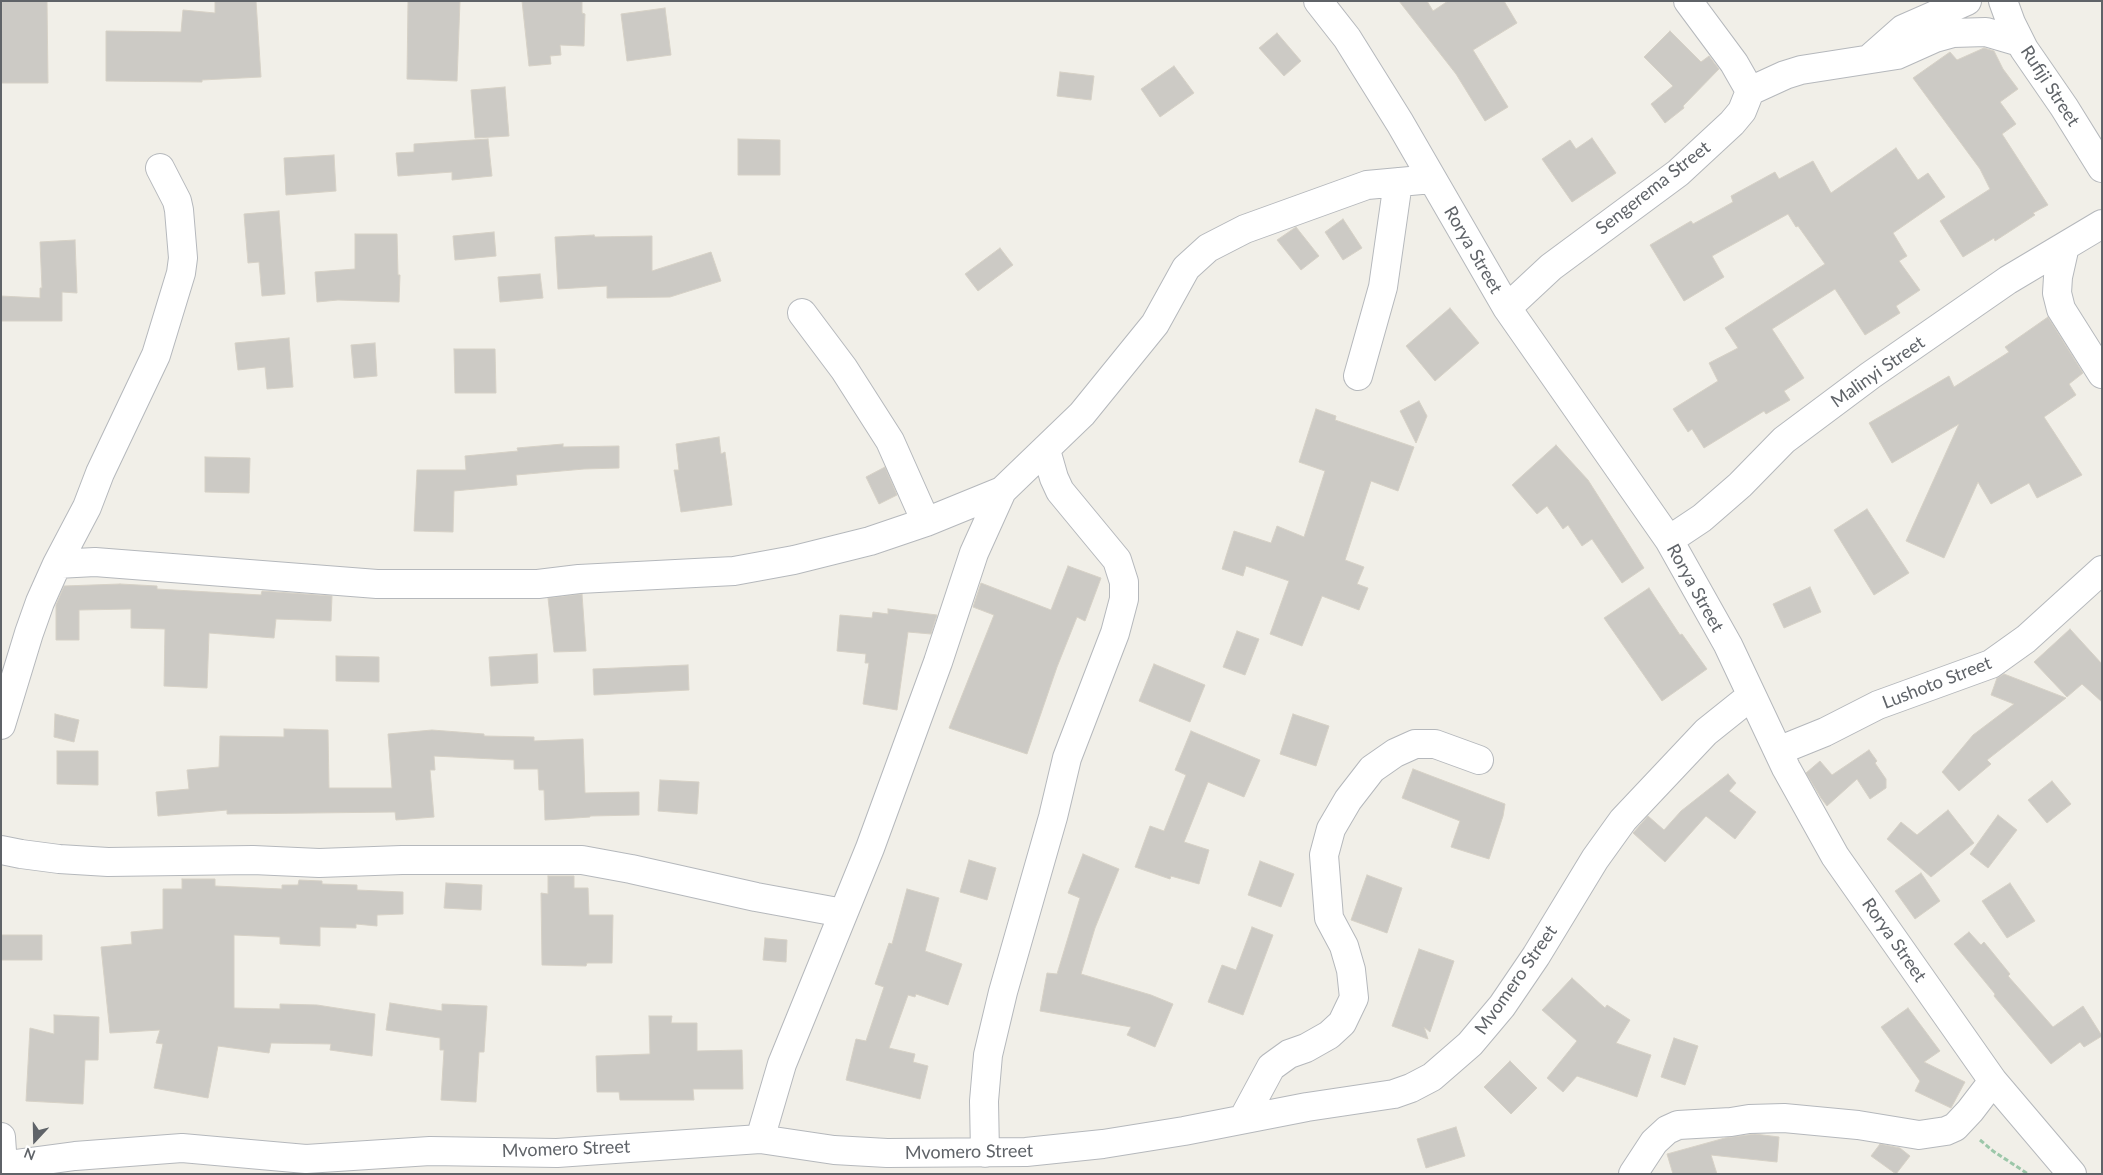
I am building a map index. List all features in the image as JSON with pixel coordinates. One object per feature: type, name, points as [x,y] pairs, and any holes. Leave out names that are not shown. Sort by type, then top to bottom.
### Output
[{"type":"street","name":"Rorya Street","points":[[1318,1],[1347,38],[1507,308],[1669,540],[1728,645],[1778,751],[1835,856],[1993,1081],[2072,1174]]},
{"type":"street","points":[[1688,1],[1734,63],[1750,91],[1801,70],[1897,55],[1935,38],[1953,33],[1986,32],[2020,42]]},
{"type":"street","points":[[1869,60],[1903,29],[1967,1]]},
{"type":"street","name":"Rufiji Street","points":[[2004,1],[2010,23],[2020,42],[2064,106],[2102,168]]},
{"type":"street","name":"Sengerema Street","points":[[1507,308],[1550,268],[1678,173],[1732,123],[1742,111],[1750,91]]},
{"type":"street","points":[[1,725],[29,633],[57,564],[87,507],[100,473],[156,355],[181,273],[183,258],[180,210],[160,168]]},
{"type":"street","points":[[57,564],[95,562],[377,584],[538,584],[579,579],[734,572],[794,560],[861,543],[926,522],[1002,491],[1082,414],[1151,330],[1186,268],[1208,248],[1245,230],[1367,185],[1432,179]]},
{"type":"street","points":[[1358,376],[1383,286],[1398,182]]},
{"type":"street","name":"Malinyi Street","points":[[1669,540],[1702,518],[1740,485],[1784,440],[1815,416],[2008,280],[2102,224]]},
{"type":"street","points":[[2065,246],[2058,277],[2057,293],[2061,309],[2102,374]]},
{"type":"street","points":[[802,313],[844,369],[890,441],[926,522]]},
{"type":"street","points":[[985,1153],[984,1101],[988,1055],[1003,992],[1050,826],[1067,758],[1116,633],[1124,598],[1123,576],[1117,560],[1060,491],[1046,450]]},
{"type":"street","points":[[760,1139],[782,1064],[900,768],[974,553],[1002,491]]},
{"type":"street","name":"Lushoto Street","points":[[1778,751],[1824,732],[1878,706],[1992,664],[2026,639],[2102,570]]},
{"type":"street","name":"Mvomero Street","points":[[2,1166],[75,1156],[182,1148],[306,1159],[430,1151],[556,1153],[760,1139],[834,1150],[1026,1152],[1103,1144],[1394,1094],[1432,1077],[1451,1063],[1470,1044],[1502,1006],[1536,956],[1595,859],[1623,820],[1706,732],[1751,696]]},
{"type":"street","points":[[1243,1119],[1271,1067],[1289,1054],[1306,1048],[1329,1035],[1342,1023],[1354,998],[1351,970],[1344,946],[1329,918],[1324,855],[1331,829],[1348,800],[1372,768],[1395,753],[1414,744],[1435,744],[1479,760]]},
{"type":"street","points":[[1,850],[59,859],[108,862],[582,860],[631,869],[710,888],[843,913]]},
{"type":"street","points":[[1633,1174],[1654,1142],[1667,1130],[1678,1125],[1784,1118],[1858,1124],[1925,1135],[1946,1132],[1960,1122],[1993,1081]]},
{"type":"street","points":[[1,1136],[2,1166]]},
{"type":"path","points":[[1960,1122],[1993,1151],[2028,1174]]},
{"type":"building","points":[[2,1],[47,1],[48,83],[1,83]]},
{"type":"building","points":[[215,1],[256,1],[261,77],[202,80],[202,82],[106,81],[106,31],[181,32],[183,10],[215,13]]},
{"type":"building","points":[[408,1],[460,1],[457,81],[407,79]]},
{"type":"building","points":[[522,1],[582,1],[582,13],[585,14],[584,46],[560,45],[561,55],[550,56],[551,64],[529,66]]},
{"type":"building","points":[[1399,1],[1427,1],[1433,11],[1448,1],[1504,1],[1517,23],[1473,50],[1508,107],[1485,121],[1456,74]]},
{"type":"building","points":[[665,8],[671,55],[627,61],[621,14]]},
{"type":"building","points":[[1670,31],[1701,62],[1709,56],[1719,69],[1683,106],[1684,108],[1665,123],[1651,104],[1673,86],[1644,57]]},
{"type":"building","points":[[1277,33],[1301,61],[1284,76],[1259,48]]},
{"type":"building","points":[[1984,48],[1994,51],[2003,69],[2018,89],[2000,102],[2016,124],[2002,134],[2048,205],[2033,213],[2035,215],[1995,241],[1994,238],[1963,257],[1940,221],[1990,189],[1980,169],[1913,78],[1950,52],[1957,60]]},
{"type":"building","points":[[1174,66],[1194,93],[1160,117],[1141,89]]},
{"type":"building","points":[[1060,72],[1094,76],[1091,100],[1057,96]]},
{"type":"building","points":[[505,87],[509,136],[475,138],[471,90]]},
{"type":"building","points":[[1592,138],[1616,173],[1572,202],[1542,159],[1570,140],[1576,149]]},
{"type":"building","points":[[488,139],[492,176],[452,180],[452,172],[398,176],[396,153],[414,152],[414,144]]},
{"type":"building","points":[[738,139],[780,140],[780,175],[738,175]]},
{"type":"building","points":[[1896,148],[1918,180],[1928,173],[1945,197],[1893,233],[1907,256],[1899,261],[1920,290],[1896,306],[1900,313],[1865,335],[1835,289],[1772,329],[1804,378],[1784,391],[1790,400],[1766,414],[1764,411],[1704,448],[1692,429],[1688,432],[1673,409],[1718,381],[1709,363],[1738,348],[1725,328],[1825,264],[1788,214],[1712,256],[1724,277],[1684,301],[1650,245],[1691,221],[1693,224],[1733,202],[1731,196],[1775,172],[1779,179],[1813,161],[1831,193]]},
{"type":"building","points":[[334,155],[336,191],[286,195],[284,158]]},
{"type":"building","points":[[279,211],[285,294],[262,296],[259,262],[248,263],[244,214]]},
{"type":"building","points":[[1343,219],[1362,248],[1343,260],[1325,232]]},
{"type":"building","points":[[1296,227],[1319,256],[1301,270],[1277,240]]},
{"type":"building","points":[[494,232],[496,256],[455,260],[453,236]]},
{"type":"building","points":[[355,234],[397,234],[398,275],[400,275],[399,302],[338,300],[317,302],[315,272],[355,269]]},
{"type":"building","points":[[594,235],[595,237],[652,236],[652,271],[711,252],[721,281],[670,297],[607,298],[607,286],[558,289],[555,237]]},
{"type":"building","points":[[75,240],[77,293],[62,292],[62,321],[1,321],[1,296],[40,298],[40,288],[42,288],[40,242]]},
{"type":"building","points":[[1000,248],[1013,265],[978,291],[965,274]]},
{"type":"building","points":[[540,274],[543,298],[500,302],[498,277]]},
{"type":"building","points":[[1450,308],[1479,343],[1435,381],[1406,346]]},
{"type":"building","points":[[2048,317],[2083,373],[2069,384],[2076,395],[2044,417],[2082,475],[2037,498],[2029,483],[1991,504],[1978,482],[1944,558],[1906,541],[1959,424],[1892,463],[1869,423],[1949,376],[1954,387],[2009,352],[2005,347]]},
{"type":"building","points":[[289,338],[293,387],[267,389],[265,367],[238,370],[235,343]]},
{"type":"building","points":[[375,343],[377,376],[354,378],[351,345]]},
{"type":"building","points":[[454,349],[495,349],[496,393],[455,393]]},
{"type":"building","points":[[1419,401],[1427,416],[1416,443],[1400,411]]},
{"type":"building","points":[[1316,409],[1336,416],[1335,420],[1414,447],[1398,491],[1371,481],[1345,560],[1364,567],[1357,584],[1368,588],[1359,610],[1322,596],[1302,646],[1270,634],[1289,581],[1246,566],[1243,576],[1222,569],[1234,531],[1271,543],[1277,526],[1304,537],[1325,471],[1299,462]]},
{"type":"building","points":[[719,437],[721,454],[725,452],[732,505],[681,512],[674,470],[679,470],[676,444]]},
{"type":"building","points":[[563,444],[563,447],[619,446],[619,468],[516,475],[517,485],[454,491],[453,532],[414,531],[417,470],[466,470],[465,456],[518,451],[517,448]]},
{"type":"building","points":[[1556,445],[1588,480],[1644,568],[1622,583],[1592,539],[1582,546],[1568,525],[1563,529],[1547,506],[1537,514],[1512,485]]},
{"type":"building","points":[[205,457],[250,458],[249,493],[205,492]]},
{"type":"building","points":[[885,467],[897,495],[879,504],[866,477]]},
{"type":"building","points":[[1867,509],[1909,573],[1874,595],[1834,530]]},
{"type":"building","points":[[1068,566],[1101,578],[1085,621],[1077,617],[1057,667],[1027,754],[949,728],[994,615],[973,607],[981,583],[1051,610]]},
{"type":"building","points":[[120,584],[157,586],[157,589],[261,595],[262,591],[332,596],[331,621],[276,619],[274,638],[209,633],[207,688],[164,686],[165,629],[131,628],[131,609],[79,610],[79,640],[56,640],[56,605],[64,586]]},
{"type":"building","points":[[1810,587],[1821,612],[1784,628],[1773,604]]},
{"type":"building","points":[[1649,588],[1680,635],[1682,634],[1707,669],[1662,701],[1604,618]]},
{"type":"building","points":[[582,594],[586,651],[554,652],[548,598]]},
{"type":"building","points":[[888,609],[937,615],[931,634],[908,632],[897,710],[863,704],[869,663],[865,663],[866,654],[837,651],[840,615],[872,618],[873,612],[888,614]]},
{"type":"building","points":[[2070,629],[2102,664],[2102,702],[2082,684],[2067,697],[2034,662]]},
{"type":"building","points":[[1237,631],[1259,639],[1245,675],[1223,667]]},
{"type":"building","points":[[537,654],[538,683],[491,686],[489,657]]},
{"type":"building","points":[[336,656],[379,657],[379,682],[336,681]]},
{"type":"building","points":[[1154,664],[1205,685],[1190,722],[1139,701]]},
{"type":"building","points":[[688,665],[689,690],[594,695],[593,669]]},
{"type":"building","points":[[2004,674],[2066,698],[1987,760],[1991,764],[1959,791],[1942,772],[1973,735],[2014,704],[1991,695],[1997,678]]},
{"type":"building","points":[[55,714],[79,720],[74,742],[54,737]]},
{"type":"building","points":[[1293,714],[1329,726],[1316,766],[1280,754]]},
{"type":"building","points":[[284,729],[328,730],[329,788],[392,788],[388,734],[432,730],[484,734],[484,736],[534,737],[534,741],[583,739],[585,793],[639,792],[639,815],[590,816],[545,820],[544,790],[539,790],[538,769],[514,769],[514,760],[434,756],[435,770],[430,770],[434,817],[396,820],[395,812],[227,814],[227,810],[158,816],[156,792],[189,789],[187,770],[219,767],[220,736],[284,737]]},
{"type":"building","points":[[1191,731],[1260,760],[1244,797],[1208,782],[1184,842],[1209,850],[1199,884],[1171,876],[1170,879],[1135,867],[1150,826],[1164,831],[1186,775],[1175,770]]},
{"type":"building","points":[[1869,750],[1886,779],[1886,788],[1870,799],[1857,779],[1827,806],[1806,773],[1820,761],[1832,775]]},
{"type":"building","points":[[57,751],[98,751],[98,785],[57,784]]},
{"type":"building","points":[[1413,769],[1505,804],[1489,859],[1451,847],[1460,821],[1402,798]]},
{"type":"building","points":[[1728,774],[1736,783],[1729,791],[1756,812],[1735,839],[1706,816],[1665,862],[1633,833],[1648,816],[1664,830],[1681,811]]},
{"type":"building","points":[[660,780],[699,782],[697,814],[658,811]]},
{"type":"building","points":[[2052,781],[2071,804],[2047,823],[2028,800]]},
{"type":"building","points":[[1948,810],[1974,843],[1931,877],[1887,839],[1901,822],[1917,835]]},
{"type":"building","points":[[1998,815],[2017,830],[1988,868],[1970,854]]},
{"type":"building","points":[[1083,854],[1119,869],[1095,928],[1081,974],[1151,995],[1173,1004],[1155,1047],[1127,1035],[1131,1027],[1040,1011],[1047,973],[1057,974],[1080,898],[1068,893]]},
{"type":"building","points":[[969,860],[996,868],[987,900],[960,892]]},
{"type":"building","points":[[1260,861],[1294,874],[1281,907],[1248,895]]},
{"type":"building","points":[[1921,873],[1940,901],[1915,919],[1895,891]]},
{"type":"building","points":[[1367,875],[1402,888],[1387,933],[1351,920]]},
{"type":"building","points":[[548,876],[574,876],[574,888],[588,888],[589,915],[613,915],[612,963],[587,963],[586,966],[542,965],[541,893],[548,894]]},
{"type":"building","points":[[182,879],[215,879],[215,886],[282,889],[282,885],[298,885],[299,880],[322,881],[322,884],[357,885],[357,890],[403,892],[403,914],[377,915],[377,926],[356,924],[356,928],[320,927],[320,946],[280,944],[280,937],[234,935],[234,1008],[280,1009],[280,1004],[317,1005],[375,1014],[372,1056],[330,1050],[331,1044],[271,1043],[269,1053],[218,1046],[208,1098],[154,1088],[163,1044],[156,1043],[160,1030],[110,1033],[101,947],[132,944],[131,932],[163,929],[163,889],[182,889]]},
{"type":"building","points":[[446,883],[482,885],[481,910],[444,908]]},
{"type":"building","points":[[2010,883],[2035,921],[2007,938],[1982,901]]},
{"type":"building","points":[[907,889],[939,898],[925,951],[962,964],[948,1005],[916,994],[915,997],[908,995],[889,1048],[915,1054],[913,1062],[928,1066],[920,1099],[846,1080],[856,1039],[866,1041],[884,987],[875,984],[889,943],[892,944]]},
{"type":"building","points":[[1252,927],[1273,935],[1243,1015],[1208,1002],[1222,965],[1236,970]]},
{"type":"building","points":[[1969,932],[1981,945],[1984,942],[2010,974],[2008,976],[2053,1027],[2083,1006],[2102,1036],[2084,1047],[2080,1042],[2051,1064],[1994,996],[1995,994],[1954,944]]},
{"type":"building","points":[[1,935],[42,935],[42,960],[1,960]]},
{"type":"building","points":[[765,938],[787,940],[786,962],[763,960]]},
{"type":"building","points":[[1419,949],[1454,961],[1430,1032],[1424,1027],[1428,1039],[1392,1026]]},
{"type":"building","points":[[1572,978],[1605,1008],[1607,1005],[1630,1020],[1616,1043],[1651,1055],[1637,1097],[1577,1076],[1563,1092],[1547,1078],[1577,1041],[1542,1010]]},
{"type":"building","points":[[390,1003],[442,1011],[442,1004],[487,1006],[484,1052],[479,1052],[476,1102],[441,1100],[444,1050],[440,1050],[440,1038],[386,1030]]},
{"type":"building","points":[[1908,1008],[1940,1051],[1924,1062],[1965,1082],[1951,1108],[1915,1091],[1920,1081],[1881,1027]]},
{"type":"building","points":[[54,1015],[99,1017],[98,1060],[85,1060],[83,1104],[26,1101],[30,1028],[54,1034]]},
{"type":"building","points":[[649,1016],[672,1016],[671,1023],[697,1023],[697,1051],[742,1050],[743,1089],[693,1089],[694,1100],[620,1100],[619,1092],[597,1092],[596,1056],[650,1054]]},
{"type":"building","points":[[1674,1038],[1698,1046],[1685,1085],[1661,1077]]},
{"type":"building","points":[[1510,1061],[1537,1088],[1511,1114],[1484,1087]]},
{"type":"building","points":[[1456,1127],[1465,1156],[1426,1168],[1417,1139]]},
{"type":"building","points":[[1755,1134],[1779,1137],[1777,1162],[1711,1155],[1717,1174],[1673,1174],[1667,1154],[1725,1138]]},
{"type":"building","points":[[1880,1144],[1900,1148],[1910,1156],[1896,1174],[1871,1156]]}]
